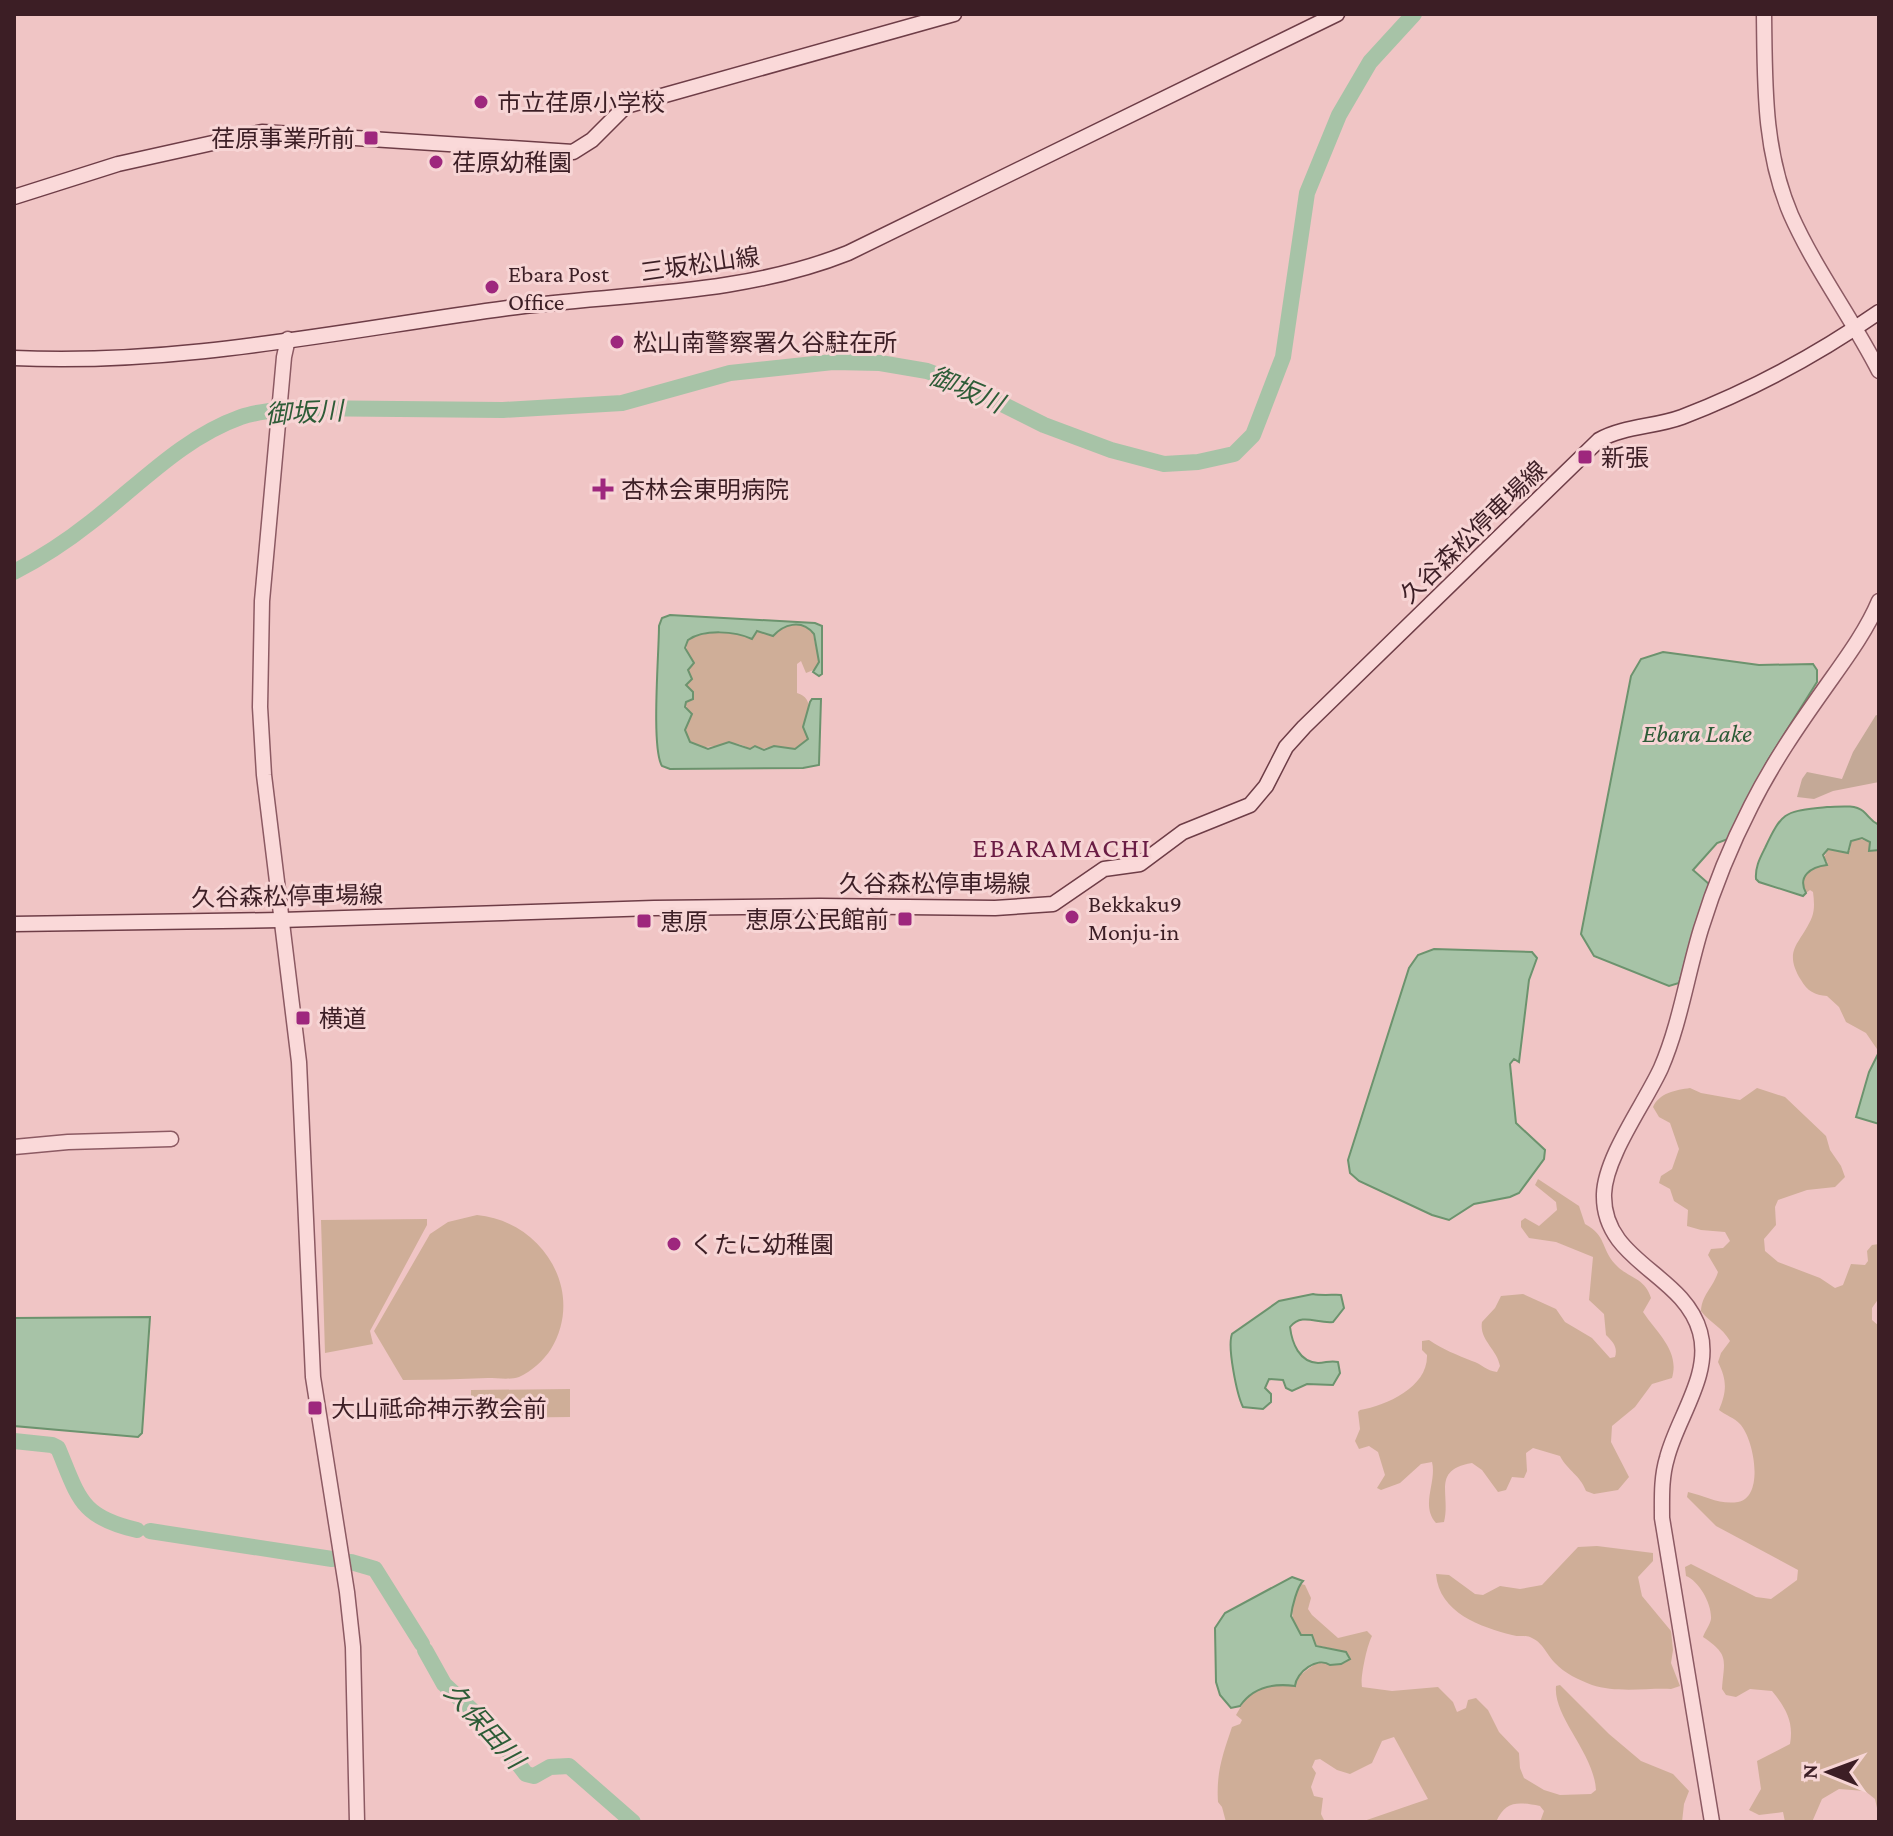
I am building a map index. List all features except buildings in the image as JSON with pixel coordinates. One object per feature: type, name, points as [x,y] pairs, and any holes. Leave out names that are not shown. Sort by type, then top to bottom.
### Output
[{"type":"main road","points":[[14,197],[118,164],[262,132],[573,152],[592,140],[626,106],[954,14]]},
{"type":"main road","name":"三坂松山線","points":[[14,358],[96,360],[228,349],[510,308],[706,289],[818,265],[933,213],[1337,14]]},
{"type":"main road","points":[[1764,14],[1766,116],[1781,187],[1803,239],[1879,371]]},
{"type":"main road","name":"久谷森松停車場線","points":[[14,924],[281,920],[654,908],[995,908],[1053,904],[1104,869],[1140,864],[1183,832],[1244,809],[1256,801],[1286,747],[1304,727],[1599,440],[1624,430],[1663,424],[1735,396],[1810,357],[1879,312]]},
{"type":"main road","points":[[288,339],[280,394],[262,601],[260,707],[264,775],[299,1062],[313,1377],[353,1647],[357,1822]]},
{"type":"main road","points":[[1712,1822],[1662,1518],[1667,1457],[1697,1382],[1702,1358],[1701,1335],[1681,1297],[1630,1255],[1616,1237],[1606,1219],[1605,1180],[1674,1034],[1701,929],[1719,878],[1751,807],[1793,733],[1847,657],[1879,601]]},
{"type":"main road","points":[[14,1147],[171,1139]]},
{"type":"shaded area","points":[[791,624],[812,630],[819,662],[816,669],[806,673],[801,661],[797,664],[797,693],[804,696],[809,706],[808,739],[795,749],[751,749],[739,744],[703,747],[690,742],[686,734],[690,720],[685,690],[687,675],[694,663],[686,651],[688,640],[718,632],[748,637],[757,631],[774,630]]},
{"type":"shaded area","points":[[1876,715],[1879,716],[1879,782],[1833,791],[1814,799],[1797,797],[1807,772],[1842,779],[1853,752]]},
{"type":"shaded area","points":[[1856,838],[1870,842],[1875,851],[1879,850],[1879,1052],[1866,1033],[1846,1022],[1839,1007],[1827,996],[1806,987],[1793,961],[1795,947],[1814,911],[1813,892],[1810,890],[1806,893],[1805,877],[1828,862],[1823,860],[1828,849],[1850,851],[1851,841]]},
{"type":"shaded area","points":[[1690,1088],[1740,1100],[1757,1088],[1785,1097],[1826,1136],[1845,1177],[1835,1187],[1807,1190],[1778,1200],[1775,1207],[1776,1225],[1764,1239],[1765,1251],[1778,1262],[1820,1278],[1835,1288],[1843,1285],[1851,1264],[1865,1265],[1868,1261],[1867,1251],[1872,1245],[1879,1244],[1879,1298],[1872,1308],[1872,1320],[1879,1326],[1879,1817],[1875,1799],[1865,1791],[1839,1789],[1822,1799],[1812,1822],[1785,1822],[1783,1812],[1759,1815],[1749,1810],[1761,1789],[1757,1761],[1790,1744],[1790,1722],[1772,1691],[1750,1689],[1736,1697],[1726,1695],[1722,1689],[1723,1659],[1718,1649],[1703,1637],[1711,1619],[1707,1600],[1700,1588],[1686,1576],[1685,1567],[1691,1564],[1756,1597],[1771,1599],[1797,1580],[1798,1570],[1716,1526],[1687,1497],[1688,1492],[1719,1501],[1738,1502],[1752,1490],[1754,1479],[1753,1454],[1745,1431],[1738,1422],[1719,1410],[1725,1386],[1718,1362],[1730,1341],[1701,1311],[1703,1300],[1718,1272],[1708,1255],[1711,1249],[1723,1248],[1730,1241],[1725,1232],[1687,1226],[1688,1210],[1674,1201],[1670,1189],[1659,1183],[1661,1176],[1672,1169],[1679,1149],[1670,1123],[1659,1117],[1653,1107],[1664,1095]]},
{"type":"shaded area","points":[[1538,1179],[1579,1206],[1585,1224],[1600,1237],[1610,1258],[1645,1286],[1651,1298],[1643,1312],[1670,1351],[1674,1368],[1672,1378],[1652,1384],[1635,1407],[1612,1426],[1611,1442],[1629,1477],[1618,1490],[1594,1494],[1586,1491],[1560,1456],[1533,1448],[1526,1453],[1527,1471],[1524,1478],[1512,1477],[1506,1490],[1498,1492],[1482,1470],[1472,1463],[1451,1471],[1445,1485],[1444,1522],[1436,1523],[1429,1509],[1432,1462],[1421,1464],[1400,1483],[1381,1490],[1377,1488],[1385,1475],[1378,1452],[1369,1446],[1359,1449],[1355,1441],[1360,1429],[1360,1410],[1404,1393],[1421,1376],[1427,1355],[1422,1350],[1422,1341],[1429,1340],[1497,1372],[1500,1366],[1483,1334],[1482,1322],[1501,1296],[1523,1294],[1556,1309],[1565,1322],[1592,1338],[1610,1358],[1615,1357],[1614,1345],[1606,1335],[1604,1314],[1589,1300],[1593,1257],[1556,1242],[1529,1238],[1521,1227],[1521,1221],[1525,1218],[1539,1226],[1557,1210],[1556,1202],[1535,1185]]},
{"type":"shaded area","points":[[477,1215],[500,1220],[521,1230],[552,1262],[560,1283],[563,1304],[561,1327],[551,1349],[524,1375],[515,1378],[403,1380],[374,1331],[430,1234],[448,1222]]},
{"type":"shaded area","points":[[427,1219],[427,1225],[370,1331],[373,1344],[325,1353],[321,1220]]},
{"type":"shaded area","points":[[570,1389],[570,1417],[471,1418],[471,1390]]},
{"type":"shaded area","points":[[1597,1546],[1653,1553],[1653,1561],[1638,1577],[1642,1596],[1671,1631],[1671,1663],[1680,1686],[1621,1690],[1587,1683],[1559,1667],[1535,1639],[1500,1632],[1464,1616],[1445,1599],[1436,1574],[1449,1575],[1475,1594],[1483,1595],[1500,1586],[1520,1589],[1542,1585],[1578,1547]]},
{"type":"shaded area","points":[[1301,1584],[1305,1585],[1311,1598],[1308,1609],[1312,1615],[1338,1638],[1367,1631],[1372,1636],[1364,1662],[1362,1687],[1392,1691],[1438,1687],[1453,1702],[1457,1712],[1466,1708],[1468,1700],[1476,1698],[1488,1710],[1499,1732],[1519,1753],[1524,1778],[1560,1795],[1591,1794],[1596,1790],[1594,1776],[1561,1710],[1556,1686],[1560,1685],[1641,1761],[1673,1774],[1689,1791],[1682,1822],[1540,1822],[1544,1811],[1540,1806],[1514,1804],[1504,1810],[1496,1822],[1361,1822],[1428,1799],[1394,1737],[1382,1741],[1372,1763],[1350,1774],[1320,1759],[1315,1760],[1312,1767],[1316,1773],[1311,1787],[1314,1796],[1323,1798],[1321,1814],[1325,1822],[1226,1822],[1218,1802],[1219,1772],[1232,1727],[1242,1720],[1236,1715],[1247,1696],[1264,1687],[1287,1685],[1319,1661],[1341,1664],[1346,1652],[1316,1645],[1312,1635],[1301,1635],[1295,1623],[1292,1603]]},
{"type":"water","points":[[670,615],[815,623],[822,626],[822,674],[819,676],[813,672],[819,662],[814,634],[804,626],[787,626],[773,636],[757,631],[752,639],[728,633],[702,634],[688,640],[685,648],[694,663],[688,670],[692,679],[686,685],[693,692],[693,699],[686,702],[685,707],[692,714],[685,730],[690,742],[708,749],[729,742],[750,749],[755,746],[764,750],[774,746],[795,749],[808,739],[803,727],[810,702],[821,699],[819,765],[803,768],[670,769],[662,766],[656,721],[659,626],[662,618]]},
{"type":"water","name":"Ebara Lake","points":[[1663,652],[1759,665],[1813,664],[1817,670],[1817,682],[1768,760],[1728,839],[1717,843],[1693,870],[1709,884],[1679,983],[1669,986],[1594,956],[1581,934],[1631,676],[1641,659]]},
{"type":"water","points":[[1851,807],[1863,811],[1879,825],[1879,850],[1869,851],[1870,842],[1862,838],[1851,841],[1848,853],[1828,849],[1823,855],[1827,865],[1811,870],[1804,877],[1806,893],[1803,896],[1759,882],[1756,879],[1758,863],[1782,819],[1794,812]]},
{"type":"water","points":[[1434,949],[1532,952],[1537,958],[1529,980],[1519,1062],[1514,1059],[1510,1064],[1516,1123],[1545,1150],[1544,1159],[1519,1193],[1474,1204],[1449,1220],[1359,1181],[1350,1173],[1348,1160],[1409,968],[1418,955]]},
{"type":"water","points":[[1879,1052],[1879,1124],[1856,1117],[1869,1072]]},
{"type":"water","points":[[1313,1294],[1341,1295],[1344,1308],[1333,1322],[1300,1320],[1290,1327],[1291,1333],[1298,1351],[1306,1359],[1318,1363],[1338,1362],[1340,1373],[1333,1385],[1307,1384],[1292,1391],[1286,1388],[1283,1380],[1269,1379],[1265,1388],[1271,1394],[1271,1402],[1263,1409],[1243,1407],[1233,1371],[1232,1334],[1279,1301]]},
{"type":"water","points":[[150,1317],[142,1433],[138,1437],[14,1426],[14,1318]]},
{"type":"water","points":[[1292,1577],[1303,1581],[1291,1616],[1301,1635],[1312,1635],[1316,1646],[1346,1652],[1350,1659],[1341,1664],[1314,1664],[1299,1676],[1295,1686],[1264,1688],[1251,1694],[1240,1706],[1231,1708],[1220,1695],[1216,1682],[1215,1628],[1225,1613]]},
{"type":"waterway","name":"御坂川","points":[[14,572],[73,536],[199,437],[247,415],[295,408],[503,410],[622,403],[730,373],[833,362],[880,363],[927,371],[962,384],[1044,425],[1111,450],[1164,464],[1198,462],[1234,454],[1253,435],[1283,357],[1307,193],[1339,115],[1370,62],[1414,14]]},
{"type":"waterway","name":"久保田川","points":[[14,1441],[58,1448],[77,1492],[92,1512],[118,1525],[137,1530]]},
{"type":"waterway","name":"久保田川","points":[[150,1531],[332,1559]]},
{"type":"waterway","name":"久保田川","points":[[351,1562],[375,1569],[422,1644]]},
{"type":"waterway","name":"久保田川","points":[[425,1650],[444,1684],[489,1726],[526,1774],[534,1776],[550,1767],[569,1766],[633,1822]]},
{"type":"place","name":"市立荏原小学校","points":[[481,102]]},
{"type":"place","name":"荏原事業所前","points":[[371,138]]},
{"type":"place","name":"荏原幼稚園","points":[[436,162]]},
{"type":"place","name":"Ebara Post Office","points":[[492,287]]},
{"type":"place","name":"松山南警察署久谷駐在所","points":[[617,342]]},
{"type":"place","name":"新張","points":[[1585,457]]},
{"type":"place","name":"杏林会東明病院","points":[[603,489]]},
{"type":"place","name":"Bekkaku9 Monju-in","points":[[1072,917]]},
{"type":"place","name":"恵原公民館前","points":[[905,919]]},
{"type":"place","name":"恵原","points":[[644,921]]},
{"type":"place","name":"横道","points":[[303,1018]]},
{"type":"place","name":"くたに幼稚園","points":[[674,1244]]},
{"type":"place","name":"大山祗命神示教会前","points":[[315,1408]]},
{"type":"district","name":"EBARAMACHI","points":[[1062,847]]}]
